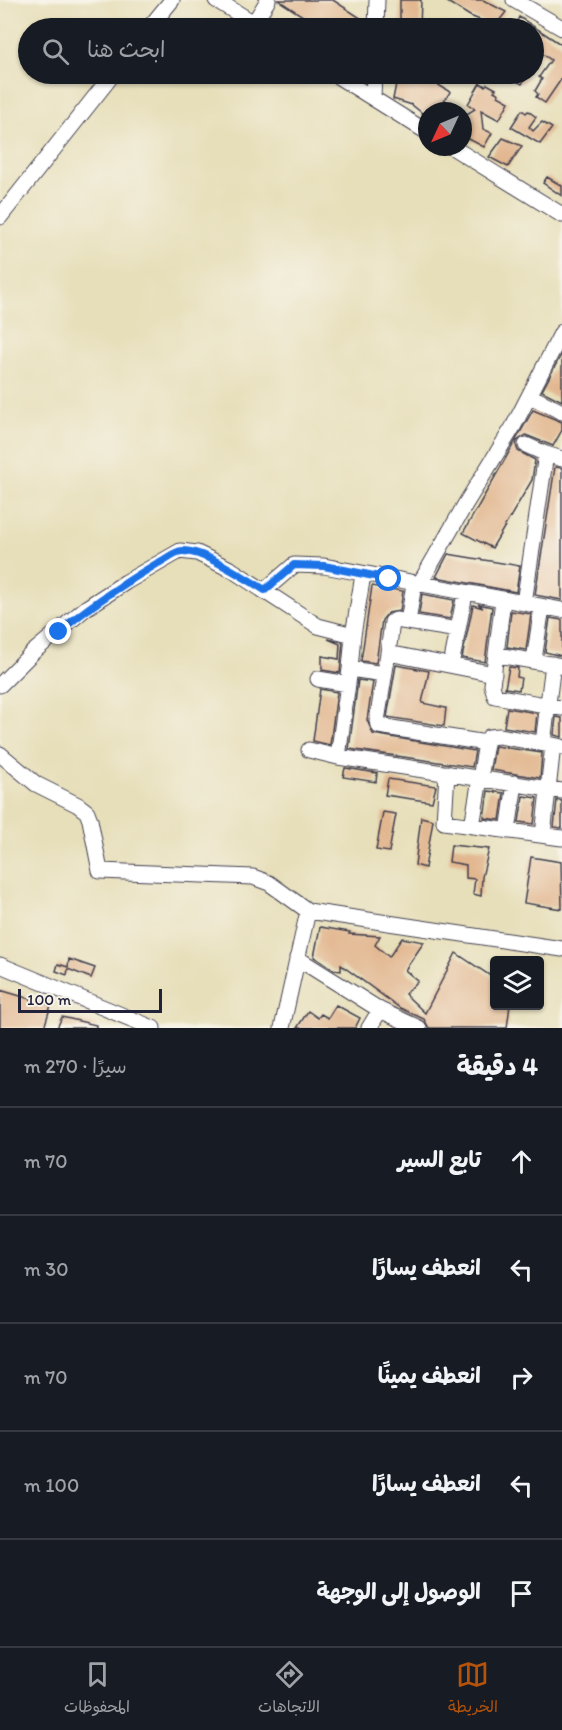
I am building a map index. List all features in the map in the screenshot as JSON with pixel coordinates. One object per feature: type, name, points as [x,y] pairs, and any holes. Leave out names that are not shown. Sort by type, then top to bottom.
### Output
[{"type":"street","points":[[157,18],[172,0]]},
{"type":"street","points":[[216,0],[245,18]]},
{"type":"street","points":[[261,18],[268,0]]},
{"type":"street","points":[[377,18],[378,0]]},
{"type":"street","points":[[514,0],[562,28]]},
{"type":"street","points":[[0,217],[105,84]]},
{"type":"street","points":[[350,84],[418,126]]},
{"type":"street","points":[[373,98],[374,84]]},
{"type":"street","points":[[467,156],[562,215]]},
{"type":"street","points":[[408,622],[416,584],[530,396],[562,332]]},
{"type":"street","points":[[530,396],[562,412]]},
{"type":"street","points":[[526,445],[562,459]]},
{"type":"street","points":[[524,603],[546,454]]},
{"type":"street","points":[[0,685],[32,653],[86,608],[180,550],[197,553],[232,570],[318,626],[353,635]]},
{"type":"street","points":[[265,590],[294,565],[324,566],[465,594],[562,610]]},
{"type":"street","points":[[338,757],[363,575]]},
{"type":"street","points":[[451,665],[465,594]]},
{"type":"street","points":[[503,600],[492,688],[495,696],[555,707]]},
{"type":"street","points":[[534,660],[542,607]]},
{"type":"street","points":[[458,630],[396,620],[392,622],[377,721],[380,727],[486,743]]},
{"type":"street","points":[[388,653],[494,674]]},
{"type":"street","points":[[497,655],[558,665],[553,745],[555,790],[543,835]]},
{"type":"street","points":[[318,679],[384,675]]},
{"type":"street","points":[[472,826],[486,743],[489,737],[499,736],[553,745]]},
{"type":"street","points":[[309,750],[338,757],[555,790]]},
{"type":"street","points":[[0,754],[33,782],[87,812],[100,871],[254,877],[269,883],[308,911],[562,949]]},
{"type":"street","points":[[447,773],[444,822],[562,838]]},
{"type":"street","points":[[508,831],[515,783]]},
{"type":"street","points":[[282,1028],[308,911]]},
{"type":"street","points":[[297,958],[380,1010],[419,1028]]},
{"type":"street","points":[[0,965],[153,1028]]},
{"type":"street","points":[[369,1028],[380,1010]]},
{"type":"building","points":[[278,0],[333,0],[360,18],[306,18]]},
{"type":"building","points":[[400,0],[421,0],[420,18],[400,18]]},
{"type":"building","points":[[444,0],[483,0],[506,12],[501,18],[470,16]]},
{"type":"building","points":[[544,33],[562,45],[562,78],[545,103],[536,97],[538,94],[535,91],[539,84],[544,84],[544,70],[551,60],[544,55]]},
{"type":"building","points":[[396,84],[437,84],[450,92],[444,102],[418,102],[418,110],[412,105],[393,99]]},
{"type":"building","points":[[479,84],[485,86],[487,84],[496,89],[494,91],[499,94],[498,96],[509,102],[499,120],[481,110],[483,129],[492,133],[484,147],[472,141],[472,111],[475,109],[472,107],[472,102],[469,102]]},
{"type":"building","points":[[522,110],[536,117],[529,127],[533,131],[542,122],[552,128],[540,144],[511,127]]},
{"type":"building","points":[[503,138],[522,146],[508,167],[489,157]]},
{"type":"building","points":[[547,177],[562,186],[562,196],[543,183]]},
{"type":"building","points":[[562,353],[562,401],[542,391]]},
{"type":"building","points":[[533,410],[562,422],[562,430],[553,446],[526,435],[517,441],[518,451],[535,460],[532,480],[492,548],[463,533]]},
{"type":"building","points":[[555,467],[562,468],[562,600],[535,595]]},
{"type":"building","points":[[448,554],[520,566],[516,592],[436,577]]},
{"type":"building","points":[[372,586],[403,591],[400,611],[388,613],[382,620],[376,663],[361,661]]},
{"type":"building","points":[[422,594],[454,600],[450,619],[419,614]]},
{"type":"building","points":[[478,604],[492,607],[485,662],[462,658],[473,605],[483,608]]},
{"type":"building","points":[[511,611],[531,614],[526,650],[507,647]]},
{"type":"building","points":[[550,618],[562,620],[562,656],[545,652]]},
{"type":"building","points":[[328,639],[343,642],[340,673],[322,670],[322,656],[339,659],[340,644]]},
{"type":"building","points":[[396,665],[429,671],[422,703],[446,708],[444,726],[387,717]]},
{"type":"building","points":[[509,667],[518,668],[517,677],[521,678],[519,690],[505,688]]},
{"type":"building","points":[[358,680],[373,682],[367,720],[373,734],[475,751],[472,767],[349,749]]},
{"type":"building","points":[[320,689],[337,692],[330,745],[313,741]]},
{"type":"building","points":[[507,708],[537,713],[535,732],[504,727]]},
{"type":"building","points":[[556,717],[562,718],[562,737],[554,735]]},
{"type":"building","points":[[495,746],[542,753],[540,778],[491,770]]},
{"type":"building","points":[[345,768],[377,773],[376,782],[343,777]]},
{"type":"building","points":[[388,779],[436,786],[432,802],[385,795]]},
{"type":"building","points":[[488,791],[504,793],[500,820],[484,818]]},
{"type":"building","points":[[523,796],[537,798],[534,824],[519,822]]},
{"type":"building","points":[[557,800],[562,801],[562,828],[554,827]]},
{"type":"building","points":[[383,812],[396,814],[389,852],[376,850]]},
{"type":"building","points":[[421,817],[433,820],[425,868],[415,865]]},
{"type":"building","points":[[451,845],[489,849],[482,877],[481,896],[473,894],[475,879],[466,878],[466,865],[449,862]]},
{"type":"building","points":[[531,857],[561,862],[562,909],[524,903]]},
{"type":"building","points":[[320,927],[350,932],[349,934],[380,936],[375,945],[389,957],[402,938],[424,942],[405,970],[418,981],[405,994],[425,1013],[456,953],[490,976],[490,1010],[509,1010],[507,1028],[429,1028],[424,1019],[400,1008],[341,965],[341,971],[334,970],[314,957]]},
{"type":"building","points":[[69,959],[95,968],[91,978],[68,969],[67,975],[56,971],[58,964],[68,967]]},
{"type":"building","points":[[0,990],[51,1005],[44,1028],[0,1028]]},
{"type":"building","points":[[336,1005],[360,1018],[355,1028],[297,1028],[308,1011],[318,1018],[321,1014],[328,1018]]},
{"type":"building","points":[[62,1017],[96,1025],[96,1028],[57,1028]]},
{"type":"route","points":[[59,632],[86,608],[180,550],[197,553],[265,590],[294,565],[324,566],[389,579]]}]
